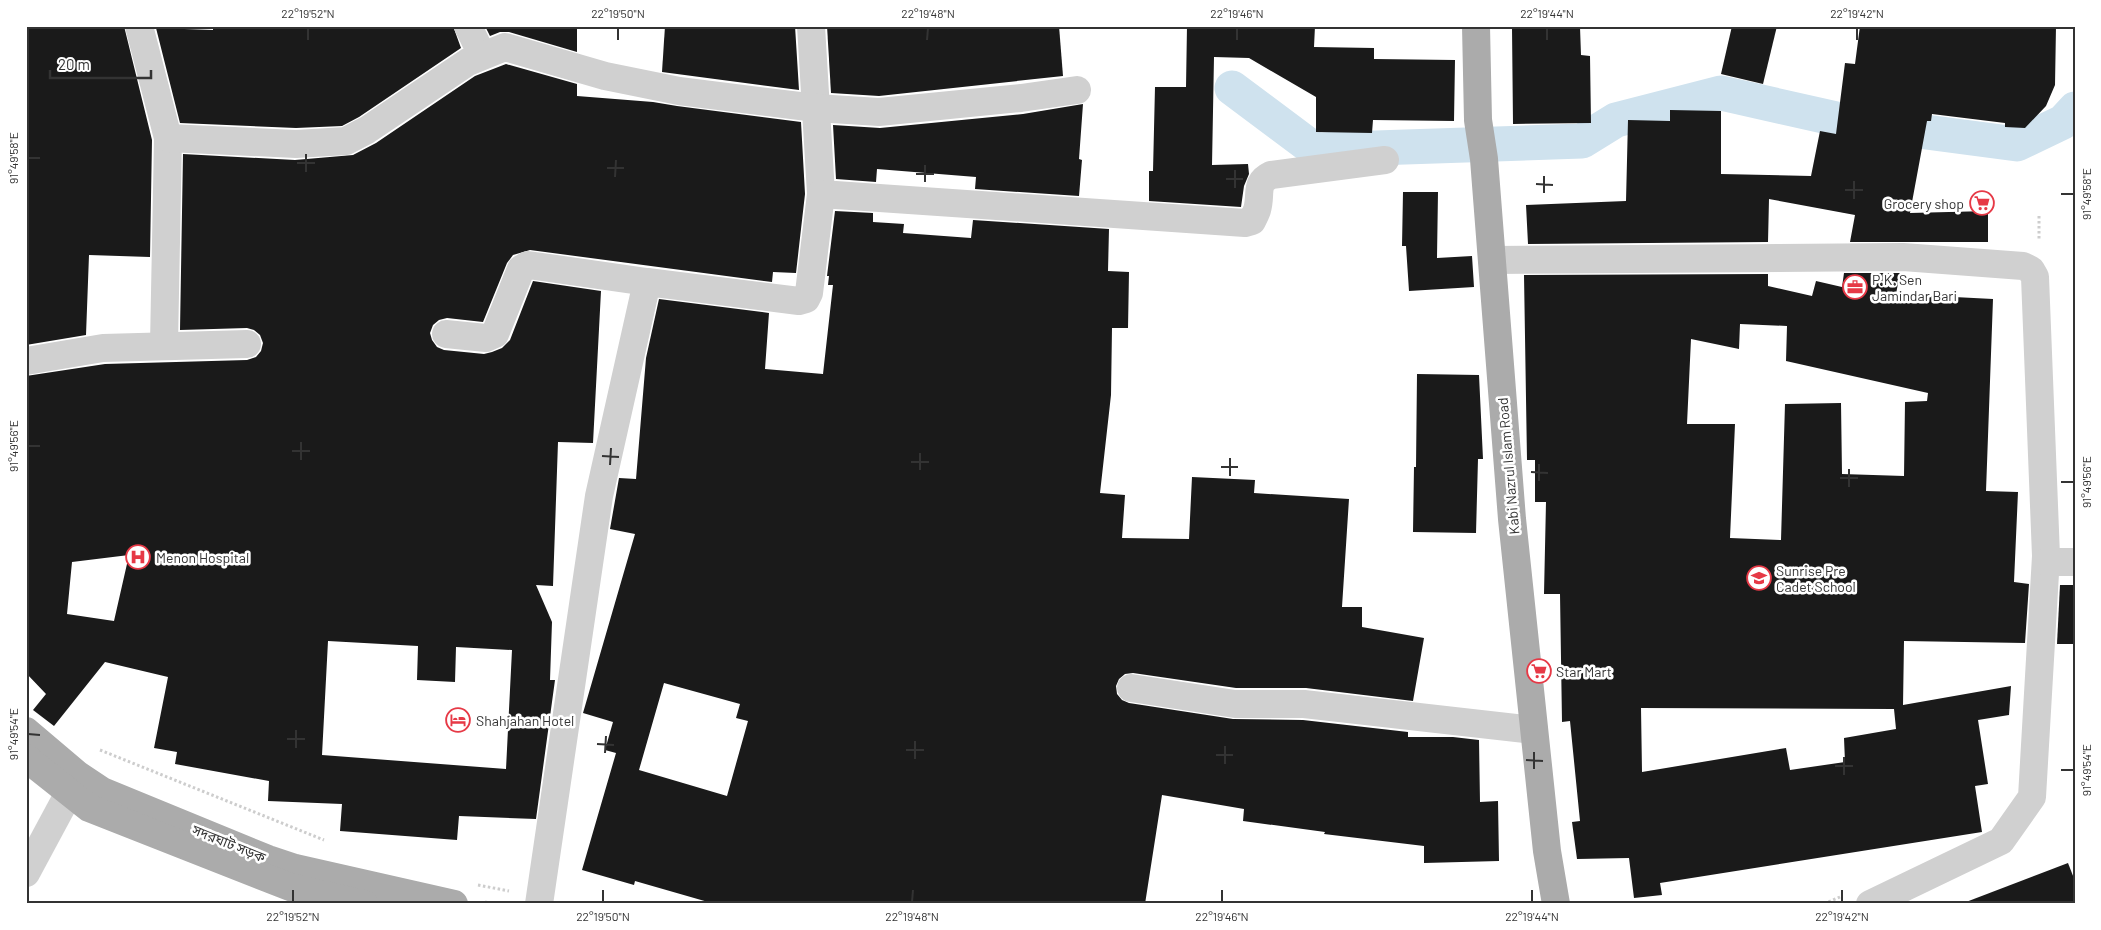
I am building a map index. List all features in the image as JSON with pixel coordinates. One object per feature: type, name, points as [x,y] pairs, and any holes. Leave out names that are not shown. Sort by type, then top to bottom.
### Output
[{"type":"main road","name":"Kabi Nazrul Islam Road","points":[[1476,26],[1478,120],[1484,160],[1512,519],[1547,851],[1556,904]]},
{"type":"main road","name":"সদরঘাট সড়ক","points":[[26,731],[78,776],[102,791],[268,859],[295,868],[454,904]]},
{"type":"main road","name":"সদরঘাট সড়ক","points":[[26,758],[89,808],[290,887],[364,904]]},
{"type":"street","points":[[139,26],[168,138],[164,346]]},
{"type":"street","points":[[468,26],[482,55]]},
{"type":"street","points":[[446,334],[486,338],[495,334],[521,269],[524,266],[799,301],[806,299],[809,293],[821,194],[812,26]]},
{"type":"street","points":[[168,138],[296,144],[346,141],[367,130],[468,62],[505,47],[605,76],[679,91],[816,108],[879,112],[1001,101],[1076,90]]},
{"type":"street","points":[[821,194],[1245,223],[1252,221],[1257,209],[1260,184],[1264,178],[1271,175],[1385,160]]},
{"type":"street","points":[[1492,260],[1903,256],[2023,266],[2031,270],[2035,277],[2046,562],[2032,797],[2001,841],[1870,904]]},
{"type":"street","points":[[539,900],[600,496],[647,282]]},
{"type":"street","points":[[26,361],[102,348],[247,344]]},
{"type":"street","points":[[2046,562],[2075,562]]},
{"type":"street","points":[[1131,688],[1235,704],[1304,704],[1534,730]]},
{"type":"street","points":[[26,873],[69,794]]},
{"type":"path","points":[[91,746],[326,841]]},
{"type":"path","points":[[474,885],[539,900]]},
{"type":"path","points":[[1824,904],[1842,896]]},
{"type":"building","points":[[26,26],[124,26],[152,140],[150,257],[89,255],[86,335],[26,345]]},
{"type":"building","points":[[213,26],[453,26],[461,48],[359,117],[342,126],[296,128],[180,123],[156,28],[213,30]]},
{"type":"building","points":[[485,26],[577,26],[577,52],[509,32],[500,32],[490,36]]},
{"type":"building","points":[[665,26],[795,26],[799,90],[662,72]]},
{"type":"building","points":[[827,26],[1059,26],[1063,76],[879,96],[831,93]]},
{"type":"building","points":[[1187,26],[1315,26],[1314,47],[1374,48],[1374,59],[1455,60],[1454,121],[1373,120],[1372,133],[1316,132],[1316,97],[1249,58],[1214,57],[1212,165],[1248,164],[1249,174],[1244,186],[1241,207],[1149,201],[1149,171],[1153,171],[1155,87],[1186,87]]},
{"type":"building","points":[[1732,26],[1777,26],[1763,84],[1721,74]]},
{"type":"building","points":[[1860,26],[2056,26],[2055,85],[2046,106],[2025,128],[2005,127],[2005,123],[1932,114],[1931,121],[1927,121],[1910,213],[1988,211],[1988,242],[1850,242],[1855,215],[1769,199],[1768,242],[1528,244],[1526,205],[1626,201],[1628,120],[1670,121],[1670,110],[1721,111],[1721,174],[1811,176],[1820,131],[1836,134],[1845,63],[1855,64]]},
{"type":"building","points":[[1580,27],[1581,55],[1590,56],[1591,123],[1513,124],[1512,28]]},
{"type":"building","points":[[506,64],[577,84],[577,96],[653,102],[801,122],[805,194],[796,273],[773,272],[772,282],[530,250],[513,255],[507,263],[483,322],[447,318],[439,320],[433,325],[430,333],[437,347],[444,350],[484,354],[502,348],[510,340],[533,281],[601,291],[593,443],[558,442],[553,586],[536,585],[552,622],[550,680],[555,680],[536,819],[459,816],[457,840],[340,831],[342,804],[268,801],[269,781],[175,764],[177,752],[154,748],[168,677],[105,662],[54,726],[33,710],[46,694],[26,673],[26,376],[105,364],[247,360],[256,357],[261,351],[263,343],[260,335],[254,330],[247,328],[180,330],[183,154],[295,160],[353,155],[376,143],[475,76]],"holes":[[[129,555],[114,621],[67,614],[72,562]],[[328,641],[418,646],[417,680],[455,682],[456,647],[512,650],[506,769],[322,755]]]},
{"type":"building","points":[[1083,104],[1079,159],[1082,160],[1079,196],[975,189],[976,177],[877,169],[876,182],[836,179],[833,125],[880,128],[1023,114]]},
{"type":"building","points":[[1403,192],[1438,192],[1437,258],[1472,256],[1474,287],[1409,291],[1406,246],[1402,246]]},
{"type":"building","points":[[835,211],[873,213],[873,222],[904,224],[903,233],[971,238],[973,220],[1109,229],[1108,271],[1129,272],[1128,328],[1112,328],[1111,395],[1100,493],[1125,495],[1122,538],[1189,539],[1192,477],[1255,480],[1254,493],[1349,499],[1342,607],[1362,607],[1362,627],[1424,638],[1413,701],[1306,688],[1236,688],[1133,673],[1125,674],[1119,679],[1116,686],[1117,694],[1122,700],[1129,703],[1233,719],[1303,720],[1408,732],[1408,737],[1453,737],[1479,740],[1480,802],[1498,801],[1499,861],[1424,863],[1424,846],[1324,834],[1325,832],[1243,821],[1244,809],[1162,795],[1145,904],[715,904],[635,881],[634,885],[582,870],[616,753],[605,750],[613,722],[583,713],[635,534],[610,529],[619,478],[636,479],[646,358],[659,299],[769,313],[765,369],[823,374],[833,285],[828,285],[829,276],[827,276]],"holes":[[[664,683],[740,704],[736,718],[748,721],[727,796],[639,770]]]},
{"type":"building","points":[[1844,273],[1900,273],[1896,294],[1993,299],[1986,491],[2018,492],[2014,582],[2029,584],[2025,643],[1904,641],[1903,705],[2011,686],[2009,715],[1978,720],[1988,784],[1975,786],[1982,832],[1660,883],[1662,895],[1634,898],[1629,858],[1577,859],[1572,822],[1580,821],[1570,721],[1562,722],[1560,594],[1544,594],[1546,502],[1535,502],[1535,460],[1527,460],[1524,275],[1768,274],[1768,286],[1812,296],[1816,281],[1842,287]],"holes":[[[1740,324],[1787,326],[1786,361],[1928,393],[1927,401],[1905,402],[1904,476],[1842,474],[1841,403],[1785,404],[1781,540],[1730,538],[1735,424],[1687,424],[1691,339],[1739,349]],[[1641,708],[1894,709],[1896,729],[1844,738],[1845,762],[1790,770],[1786,748],[1642,772]]]},
{"type":"building","points":[[1417,374],[1479,375],[1483,459],[1478,459],[1476,533],[1413,532]]},
{"type":"building","points":[[2060,585],[2075,585],[2075,644],[2057,644]]},
{"type":"building","points":[[2068,863],[2075,881],[2075,904],[1967,904],[1966,902]]},
{"type":"waterway","points":[[1232,88],[1315,150],[1582,141],[1616,120],[1721,93],[1850,122],[2017,144],[2063,122],[2075,109]]},
{"type":"place","name":"Grocery shop","points":[[1982,203]]},
{"type":"place","name":"P.K. Sen Jamindar Bari","points":[[1855,287]]},
{"type":"place","name":"Menon Hospital","points":[[138,557]]},
{"type":"place","name":"Sunrise Pre Cadet School","points":[[1759,578]]},
{"type":"place","name":"Star Mart","points":[[1539,671]]},
{"type":"place","name":"Shahjahan Hotel","points":[[458,720]]}]
